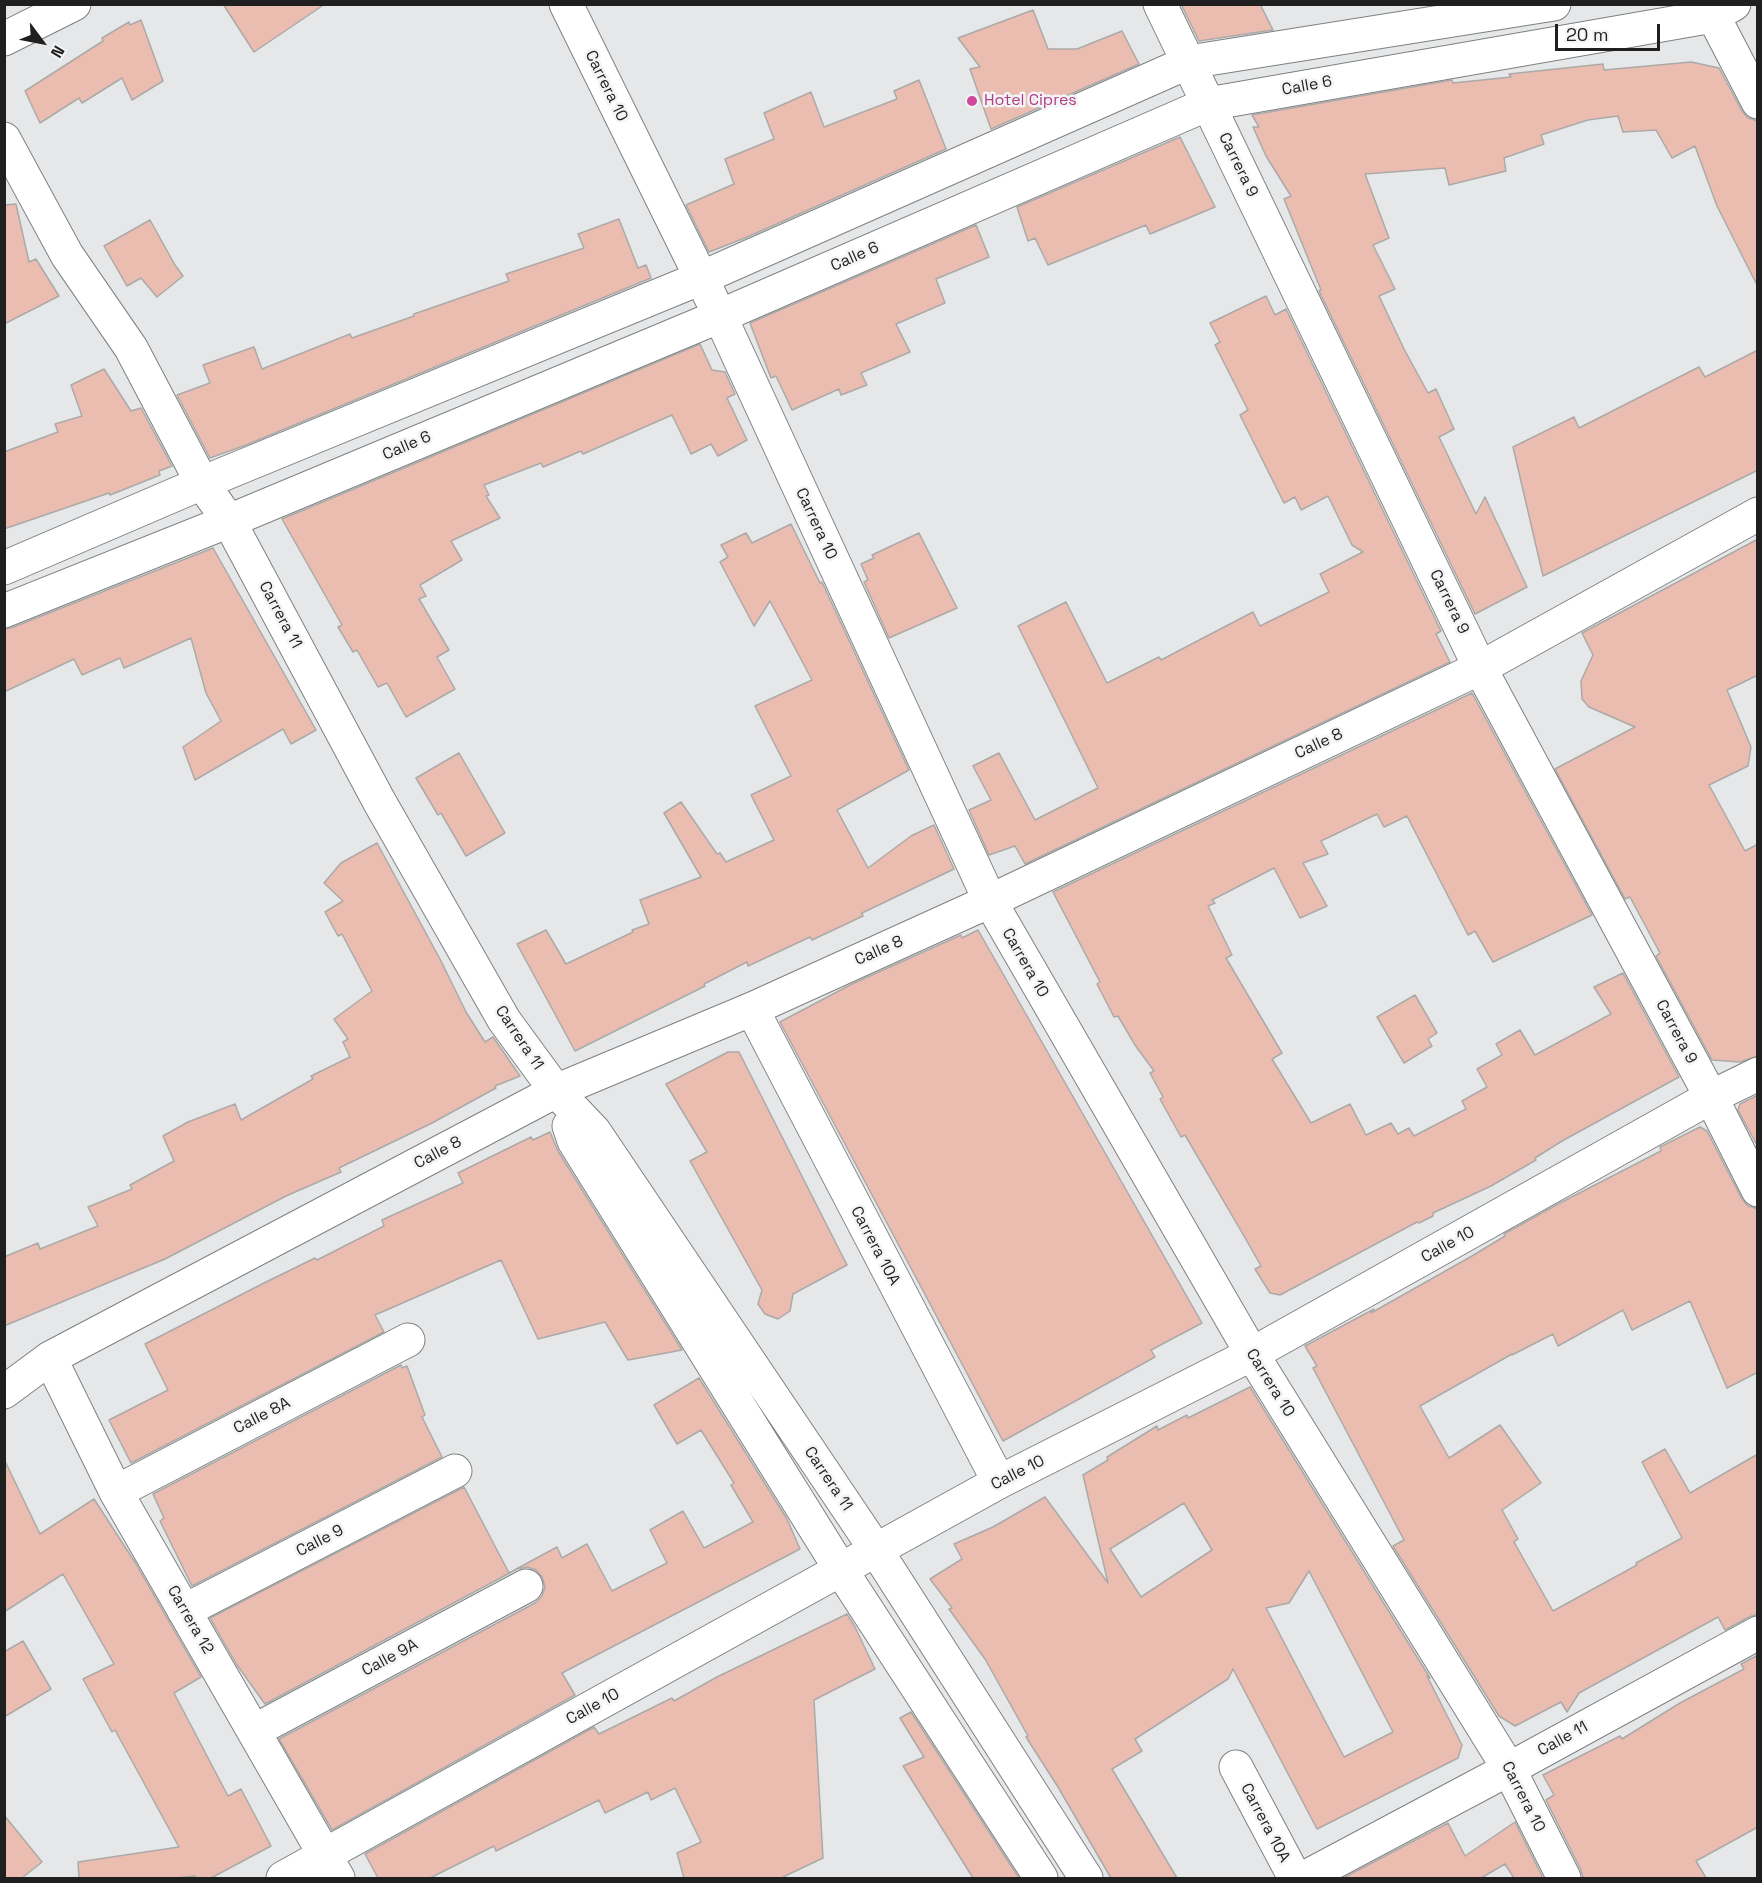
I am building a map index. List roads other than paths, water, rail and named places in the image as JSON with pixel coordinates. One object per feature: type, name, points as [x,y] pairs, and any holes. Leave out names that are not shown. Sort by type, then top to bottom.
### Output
[{"type":"street","points":[[4,39],[74,4]]},
{"type":"street","name":"Carrera 10","points":[[566,4],[720,316],[990,901],[1252,1354],[1509,1769],[1564,1878]]},
{"type":"street","name":"Carrera 9","points":[[1160,4],[1480,668],[1711,1097],[1758,1190]]},
{"type":"street","points":[[4,568],[202,483],[701,278],[1189,62],[1554,4]]},
{"type":"street","points":[[1718,8],[1758,102]]},
{"type":"street","name":"Calle 6","points":[[4,611],[229,521],[720,316],[1208,104],[1718,8]]},
{"type":"street","name":"Carrera 11","points":[[4,139],[67,255],[131,348],[202,483],[229,521],[379,801],[504,1020],[556,1091],[594,1131],[876,1550],[1086,1878]]},
{"type":"street","name":"Calle 8","points":[[4,1392],[50,1358],[556,1091],[752,1009],[990,901],[1480,668],[1758,514]]},
{"type":"street","name":"Carrera 10A","points":[[752,1009],[999,1482]]},
{"type":"street","name":"Calle 10","points":[[283,1878],[331,1866],[876,1550],[999,1482],[1252,1354],[1711,1097],[1758,1074]]},
{"type":"street","name":"Carrera 11","points":[[556,1091],[574,1141],[841,1570],[1041,1878]]},
{"type":"street","name":"Calle 8A","points":[[116,1492],[408,1340]]},
{"type":"street","name":"Carrera 12","points":[[50,1358],[116,1492],[331,1866]]},
{"type":"street","name":"Calle 9","points":[[184,1611],[455,1471]]},
{"type":"street","name":"Calle 9A","points":[[254,1731],[526,1586]]},
{"type":"street","name":"Calle 11","points":[[1304,1878],[1758,1633]]},
{"type":"street","name":"Carrera 10A","points":[[1236,1767],[1295,1878]]},
{"type":"place","name":"Hotel Cipres","points":[[972,101]]}]
